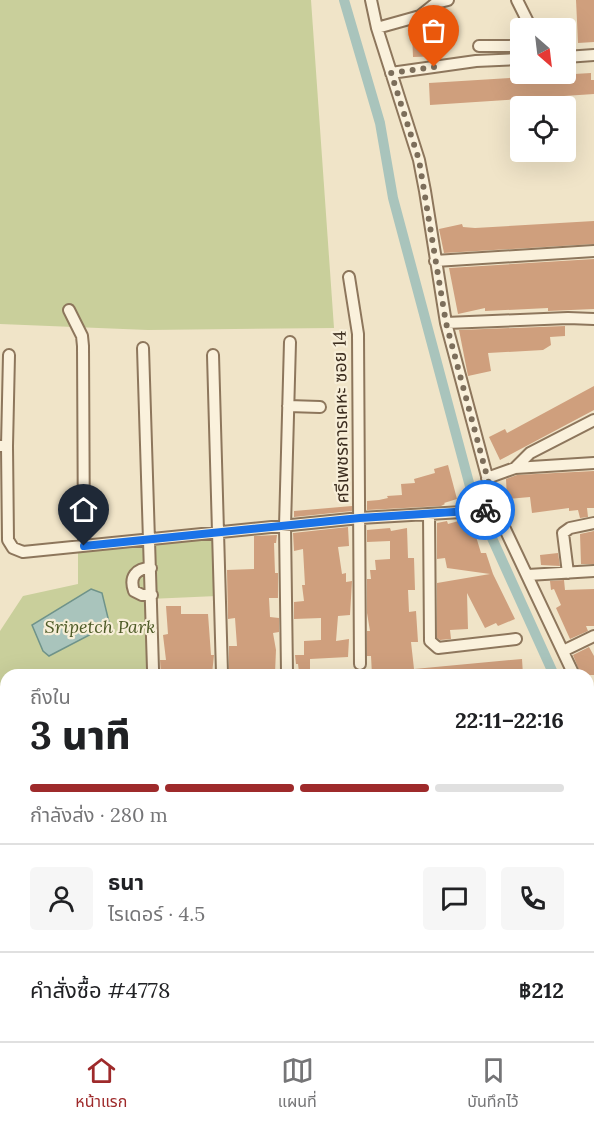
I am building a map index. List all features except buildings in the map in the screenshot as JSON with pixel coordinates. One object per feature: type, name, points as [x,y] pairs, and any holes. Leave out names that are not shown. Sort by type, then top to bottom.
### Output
[{"type":"street","points":[[371,0],[377,28],[419,160],[446,323],[496,510],[571,669]]},
{"type":"street","points":[[377,28],[420,15],[436,3],[448,0]]},
{"type":"street","points":[[517,0],[526,18]]},
{"type":"street","points":[[479,46],[510,46]]},
{"type":"street","points":[[576,56],[594,55]]},
{"type":"street","points":[[391,73],[476,61],[510,59]]},
{"type":"street","points":[[435,261],[594,251]]},
{"type":"street","name":"ศรีเพชรการเคหะ ซอย 14","points":[[349,277],[358,334],[360,664]]},
{"type":"street","points":[[69,310],[82,336],[83,346],[84,546]]},
{"type":"street","points":[[446,323],[594,319]]},
{"type":"street","points":[[287,669],[285,526],[290,342]]},
{"type":"street","points":[[143,348],[153,669]]},
{"type":"street","points":[[9,355],[4,407],[8,540],[13,548],[22,552],[360,518],[496,510]]},
{"type":"street","points":[[213,355],[222,669]]},
{"type":"street","points":[[288,406],[320,407]]},
{"type":"street","points":[[515,468],[530,453],[594,420]]},
{"type":"street","points":[[487,478],[515,468],[594,463]]},
{"type":"street","points":[[429,514],[430,641],[438,648],[451,648],[516,639]]},
{"type":"street","points":[[568,573],[563,533],[570,528],[594,523]]},
{"type":"street","points":[[151,568],[142,568],[137,571],[131,582],[134,591],[138,594],[152,595]]},
{"type":"street","points":[[528,575],[594,572]]},
{"type":"street","points":[[563,651],[594,636]]},
{"type":"green space","points":[[0,0],[311,0],[334,328],[148,330],[0,324]]},
{"type":"green space","name":"Sripetch Park","points":[[216,533],[217,596],[149,599],[150,669],[0,669],[0,631],[23,596],[78,584],[78,548]]},
{"type":"water","points":[[91,589],[102,593],[109,622],[103,628],[49,656],[43,651],[32,625]]},
{"type":"waterway","points":[[344,0],[380,123],[393,198],[472,494],[551,669]]},
{"type":"way so far","points":[[434,67],[391,73],[419,160],[446,323],[496,510],[485,510]]},
{"type":"route","points":[[84,546],[360,518],[485,510]]}]
